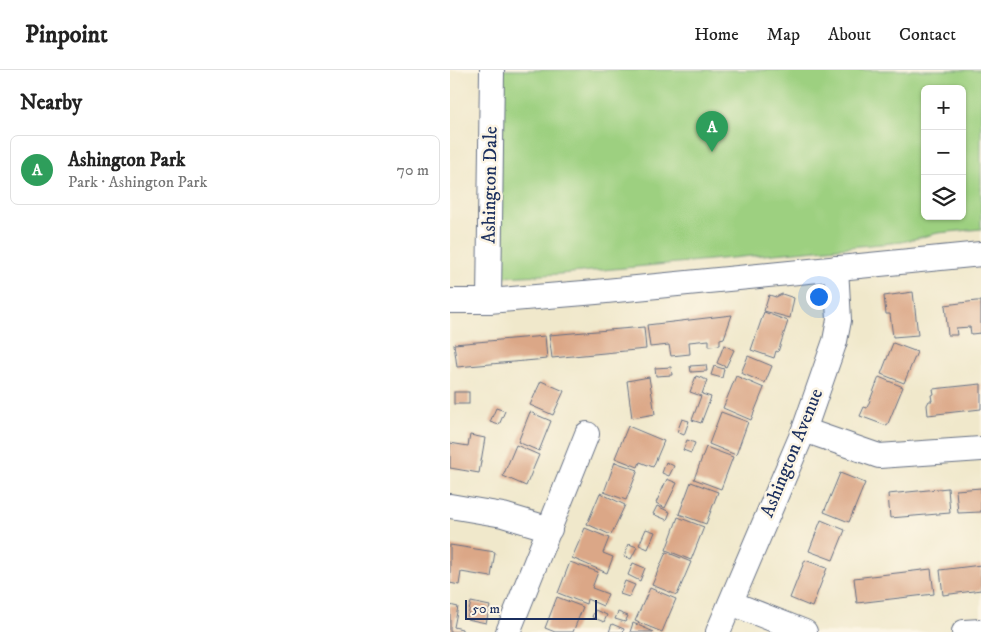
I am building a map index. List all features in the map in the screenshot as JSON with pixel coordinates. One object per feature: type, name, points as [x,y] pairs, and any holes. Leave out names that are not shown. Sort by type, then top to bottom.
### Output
[{"type":"street","name":"Ashington Dale","points":[[489,300],[492,70]]},
{"type":"street","points":[[450,301],[489,300],[981,254]]},
{"type":"street","name":"Ashington Avenue","points":[[718,632],[804,430],[835,341],[839,320],[836,268]]},
{"type":"street","points":[[804,430],[879,456],[981,449]]},
{"type":"street","points":[[508,632],[587,434]]},
{"type":"street","points":[[450,506],[503,515],[550,528]]},
{"type":"street","points":[[731,603],[804,632]]},
{"type":"street","points":[[964,632],[981,631]]},
{"type":"green space","points":[[500,70],[981,70],[981,229],[938,233],[902,242],[560,274],[503,277],[499,268]]},
{"type":"building","points":[[913,292],[918,335],[893,337],[890,314],[886,314],[884,296]]},
{"type":"building","points":[[782,294],[794,298],[790,318],[764,311],[769,295],[776,297]]},
{"type":"building","points":[[981,301],[981,333],[971,334],[970,327],[956,328],[957,335],[948,335],[945,305]]},
{"type":"building","points":[[764,312],[788,321],[778,352],[776,351],[774,358],[751,350]]},
{"type":"building","points":[[732,315],[724,338],[720,339],[720,345],[709,346],[709,340],[689,342],[690,354],[671,356],[669,345],[650,347],[647,325]]},
{"type":"building","points":[[644,327],[646,349],[552,358],[549,335]]},
{"type":"building","points":[[545,336],[547,359],[457,367],[454,344]]},
{"type":"building","points":[[893,343],[917,352],[904,383],[881,374]]},
{"type":"building","points":[[724,345],[734,350],[726,367],[717,363]]},
{"type":"building","points":[[748,356],[772,366],[765,383],[741,373]]},
{"type":"building","points":[[706,365],[707,371],[691,372],[690,366]]},
{"type":"building","points":[[714,366],[724,369],[722,378],[711,375]]},
{"type":"building","points":[[671,367],[672,375],[656,376],[655,368]]},
{"type":"building","points":[[696,376],[707,380],[702,394],[711,397],[701,423],[692,420],[701,396],[690,392]]},
{"type":"building","points":[[736,376],[764,388],[751,420],[723,408]]},
{"type":"building","points":[[649,377],[655,414],[632,418],[627,381]]},
{"type":"building","points":[[879,377],[903,387],[887,426],[860,416],[864,407],[867,408]]},
{"type":"building","points":[[541,381],[564,391],[553,415],[530,405]]},
{"type":"building","points":[[981,384],[981,409],[928,415],[927,405],[929,401],[932,401],[933,389]]},
{"type":"building","points":[[454,392],[469,392],[469,404],[454,404]]},
{"type":"building","points":[[496,408],[505,411],[499,425],[490,422]]},
{"type":"building","points":[[530,412],[551,421],[539,451],[518,442]]},
{"type":"building","points":[[721,412],[748,422],[736,455],[709,444]]},
{"type":"building","points":[[682,419],[689,421],[684,435],[677,432]]},
{"type":"building","points":[[628,426],[664,441],[653,467],[640,462],[638,467],[615,458]]},
{"type":"building","points":[[470,435],[485,438],[479,473],[450,468],[450,443],[468,446]]},
{"type":"building","points":[[687,440],[695,443],[691,453],[683,450]]},
{"type":"building","points":[[516,445],[539,455],[526,486],[503,476]]},
{"type":"building","points":[[706,447],[733,457],[721,489],[694,479]]},
{"type":"building","points":[[615,462],[638,470],[626,500],[604,492]]},
{"type":"building","points":[[666,462],[674,466],[669,476],[662,473]]},
{"type":"building","points":[[840,473],[865,483],[849,522],[824,512]]},
{"type":"building","points":[[667,479],[677,483],[665,508],[656,503]]},
{"type":"building","points":[[691,482],[718,492],[706,524],[679,514]]},
{"type":"building","points":[[948,488],[950,513],[890,518],[888,494]]},
{"type":"building","points":[[981,488],[981,512],[958,513],[956,490]]},
{"type":"building","points":[[600,493],[625,505],[611,535],[587,524]]},
{"type":"building","points":[[657,506],[670,512],[667,520],[653,514]]},
{"type":"building","points":[[678,517],[704,527],[691,560],[666,550]]},
{"type":"building","points":[[821,520],[845,530],[833,560],[809,551]]},
{"type":"building","points":[[585,528],[609,538],[603,553],[613,557],[607,573],[572,558]]},
{"type":"building","points":[[646,529],[655,532],[648,549],[639,545]]},
{"type":"building","points":[[629,544],[637,547],[631,559],[624,556]]},
{"type":"building","points":[[450,545],[495,552],[491,577],[461,572],[459,585],[450,583]]},
{"type":"building","points":[[666,552],[691,562],[677,595],[652,585]]},
{"type":"building","points":[[805,560],[827,568],[812,607],[790,598]]},
{"type":"building","points":[[570,562],[598,572],[592,588],[608,594],[603,606],[587,599],[586,604],[558,593]]},
{"type":"building","points":[[633,563],[645,568],[640,581],[628,575]]},
{"type":"building","points":[[981,565],[981,590],[943,595],[940,570]]},
{"type":"building","points":[[931,569],[934,594],[857,603],[854,578]]},
{"type":"building","points":[[625,581],[635,585],[629,597],[620,594]]},
{"type":"building","points":[[650,588],[676,599],[662,632],[635,621]]},
{"type":"building","points":[[557,597],[583,607],[573,632],[555,632],[545,628]]},
{"type":"building","points":[[471,602],[490,606],[486,623],[467,619]]},
{"type":"building","points":[[450,605],[458,607],[454,627],[462,629],[462,632],[450,632]]},
{"type":"building","points":[[595,610],[607,615],[604,622],[592,617]]},
{"type":"building","points":[[618,612],[628,616],[625,622],[615,619]]},
{"type":"building","points":[[633,623],[654,632],[630,632]]},
{"type":"building","points":[[612,624],[624,629],[623,632],[609,632]]},
{"type":"place","name":"Ashington Park","points":[[712,152]]}]
